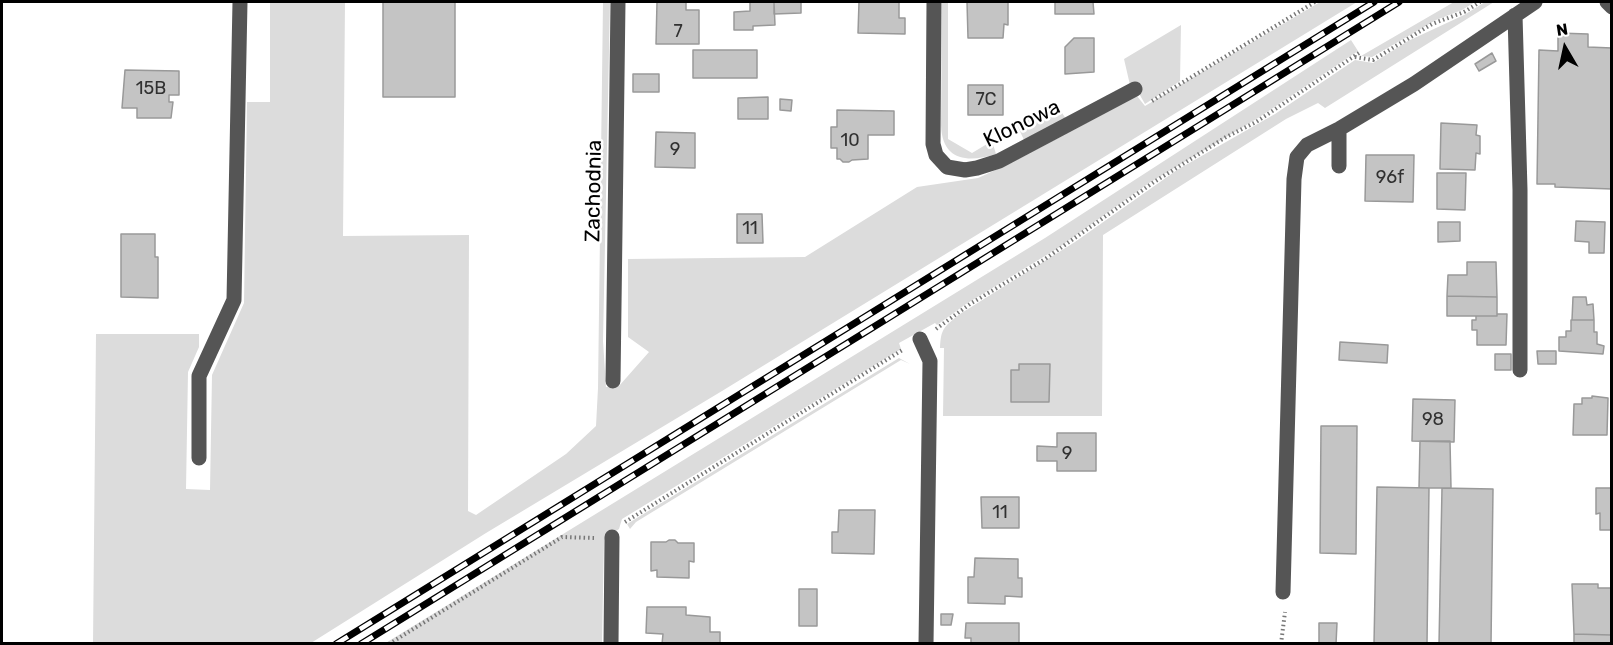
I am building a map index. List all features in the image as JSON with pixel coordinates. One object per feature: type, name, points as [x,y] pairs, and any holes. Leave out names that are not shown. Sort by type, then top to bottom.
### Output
[{"type":"street","points":[[199,458],[199,376],[234,300],[240,2]]},
{"type":"street","name":"Zachodnia","points":[[613,381],[618,2]]},
{"type":"street","name":"Klonowa","points":[[934,2],[933,144],[936,155],[947,168],[965,170],[999,161],[1135,89]]},
{"type":"street","points":[[1283,592],[1294,166],[1300,151],[1414,84],[1535,2]]},
{"type":"street","points":[[1607,2],[1611,7]]},
{"type":"street","points":[[1515,15],[1520,190],[1520,370]]},
{"type":"street","points":[[1339,129],[1339,166]]},
{"type":"street","points":[[920,339],[930,361],[926,644]]},
{"type":"street","points":[[611,644],[612,537]]},
{"type":"path","points":[[1135,89],[1144,106],[1315,2]]},
{"type":"path","points":[[1355,57],[1372,60],[1432,24],[1464,12],[1480,2]]},
{"type":"path","points":[[389,644],[562,537],[612,537],[626,521],[920,339],[970,304],[1045,259],[1154,182],[1226,137],[1256,122],[1359,53]]},
{"type":"path","points":[[1281,644],[1285,614],[1283,592]]},
{"type":"shaded area","points":[[270,2],[345,2],[343,236],[469,235],[468,511],[476,515],[566,454],[596,426],[603,2],[610,2],[603,341],[606,387],[619,386],[649,352],[628,337],[628,259],[805,257],[917,187],[978,178],[1013,162],[1137,96],[1145,106],[1320,2],[1357,2],[486,533],[311,643],[93,644],[96,334],[199,334],[199,347],[188,372],[186,489],[210,490],[212,375],[244,303],[247,102],[270,102]]},
{"type":"shaded area","points":[[942,2],[948,2],[948,139],[972,153],[992,141],[996,154],[967,158],[951,152],[946,146],[941,125]]},
{"type":"shaded area","points":[[1454,2],[1475,2],[1462,10],[1436,20],[1372,57],[1361,56]]},
{"type":"shaded area","points":[[1485,2],[1494,2],[1325,108],[1318,103],[1286,119],[1103,235],[1102,416],[943,416],[944,348],[940,348],[941,336],[947,325],[960,314],[1075,242],[1177,170],[1275,114],[1355,60],[1373,63],[1408,41],[1464,15]]},
{"type":"shaded area","points":[[1181,25],[1180,81],[1145,104],[1133,83],[1130,85],[1124,59]]},
{"type":"shaded area","points":[[1351,40],[1358,51],[1258,118],[1149,183],[1058,248],[966,304],[937,325],[935,323],[899,343],[901,349],[622,519],[619,529],[604,540],[602,643],[384,644],[1045,238]]},
{"type":"shaded area","points":[[1055,102],[1066,119],[1024,140],[1017,125]]},
{"type":"shaded area","points":[[899,358],[910,364],[901,360],[636,522],[630,529],[627,524]]},
{"type":"building","points":[[383,2],[455,2],[455,97],[383,97]]},
{"type":"building","points":[[657,2],[686,2],[686,10],[699,10],[699,44],[656,44]]},
{"type":"building","points":[[750,2],[774,2],[775,25],[753,26],[753,30],[734,30],[734,12],[750,11]]},
{"type":"building","points":[[774,2],[801,2],[801,13],[774,14]]},
{"type":"building","points":[[859,2],[899,2],[899,18],[905,18],[905,34],[858,33]]},
{"type":"building","points":[[967,2],[1008,2],[1008,25],[1004,24],[1003,38],[968,38]]},
{"type":"building","points":[[1055,2],[1093,2],[1094,14],[1055,14]]},
{"type":"building","points":[[1558,33],[1588,34],[1588,47],[1612,48],[1612,189],[1537,184],[1539,50],[1558,51]]},
{"type":"building","points":[[1074,38],[1094,38],[1094,72],[1065,74],[1065,47]]},
{"type":"building","points":[[693,50],[757,50],[757,78],[693,78]]},
{"type":"building","points":[[1492,53],[1496,61],[1479,71],[1475,64]]},
{"type":"building","points":[[125,70],[179,71],[179,95],[169,95],[169,102],[173,102],[171,118],[137,118],[137,108],[122,108]]},
{"type":"building","points":[[633,74],[659,74],[659,92],[633,92]]},
{"type":"building","points":[[968,85],[1003,85],[1003,115],[968,115]]},
{"type":"building","points":[[768,97],[768,119],[738,119],[738,98]]},
{"type":"building","points":[[780,99],[792,100],[791,111],[780,110]]},
{"type":"building","points":[[837,110],[894,111],[894,135],[868,135],[868,159],[843,162],[837,159],[837,148],[831,148],[831,127],[837,127]]},
{"type":"building","points":[[1441,123],[1477,125],[1476,135],[1480,136],[1480,154],[1476,153],[1475,170],[1440,169]]},
{"type":"building","points":[[656,132],[695,133],[695,168],[655,167]]},
{"type":"building","points":[[1366,155],[1414,155],[1413,202],[1365,201]]},
{"type":"building","points":[[1437,173],[1466,173],[1465,210],[1437,209]]},
{"type":"building","points":[[737,214],[762,214],[763,243],[737,243]]},
{"type":"building","points":[[1576,221],[1605,222],[1604,253],[1589,253],[1589,242],[1575,241]]},
{"type":"building","points":[[1438,222],[1460,222],[1460,241],[1438,242]]},
{"type":"building","points":[[121,234],[155,234],[155,257],[158,257],[158,298],[121,297]]},
{"type":"building","points":[[1467,262],[1496,262],[1497,297],[1447,296],[1448,275],[1467,275]]},
{"type":"building","points":[[1447,296],[1497,297],[1497,316],[1447,316]]},
{"type":"building","points":[[1573,297],[1586,297],[1587,305],[1593,304],[1594,320],[1572,320]]},
{"type":"building","points":[[1497,314],[1507,314],[1506,345],[1477,345],[1477,330],[1472,330],[1472,320],[1476,320],[1476,316],[1497,316]]},
{"type":"building","points":[[1571,320],[1594,320],[1597,344],[1604,346],[1603,354],[1559,351],[1559,337],[1566,337],[1566,331],[1571,331]]},
{"type":"building","points":[[1340,342],[1388,345],[1387,363],[1339,360]]},
{"type":"building","points":[[1537,351],[1556,351],[1556,364],[1538,364]]},
{"type":"building","points":[[1495,354],[1511,354],[1511,370],[1495,370]]},
{"type":"building","points":[[1019,364],[1050,364],[1049,402],[1011,402],[1011,370],[1019,370]]},
{"type":"building","points":[[1592,396],[1608,398],[1607,435],[1573,435],[1574,404],[1582,404],[1582,398],[1592,398]]},
{"type":"building","points":[[1413,399],[1455,400],[1454,442],[1412,441]]},
{"type":"building","points":[[1321,426],[1357,426],[1356,554],[1320,553]]},
{"type":"building","points":[[1057,433],[1096,433],[1096,471],[1057,471],[1057,461],[1037,461],[1037,446],[1057,447]]},
{"type":"building","points":[[1420,441],[1450,441],[1451,488],[1419,488]]},
{"type":"building","points":[[1377,487],[1429,488],[1427,644],[1374,644]]},
{"type":"building","points":[[1442,488],[1493,489],[1491,644],[1439,644]]},
{"type":"building","points":[[1596,488],[1612,488],[1612,530],[1600,530],[1600,513],[1596,514]]},
{"type":"building","points":[[981,497],[1019,497],[1019,528],[982,528]]},
{"type":"building","points":[[839,510],[875,510],[874,554],[832,553],[832,532],[838,532]]},
{"type":"building","points":[[675,540],[678,543],[694,543],[694,562],[689,561],[689,578],[657,577],[657,570],[651,571],[651,542]]},
{"type":"building","points":[[975,558],[1018,559],[1018,578],[1022,578],[1022,597],[1005,596],[1005,604],[968,603],[968,577],[974,577]]},
{"type":"building","points":[[1572,584],[1598,584],[1598,588],[1612,588],[1611,635],[1574,634]]},
{"type":"building","points":[[799,589],[817,589],[817,626],[799,626]]},
{"type":"building","points":[[647,607],[686,607],[686,615],[710,617],[710,632],[720,632],[720,644],[662,644],[663,634],[646,633]]},
{"type":"building","points":[[941,614],[953,614],[951,625],[941,625]]},
{"type":"building","points":[[966,623],[1019,623],[1019,644],[971,644],[971,638],[965,638]]},
{"type":"building","points":[[1319,623],[1337,623],[1336,644],[1319,644]]},
{"type":"building","points":[[1574,634],[1611,635],[1611,644],[1574,644]]},
{"type":"railway","points":[[336,644],[1374,2]]},
{"type":"railway","points":[[361,644],[1399,2]]}]
